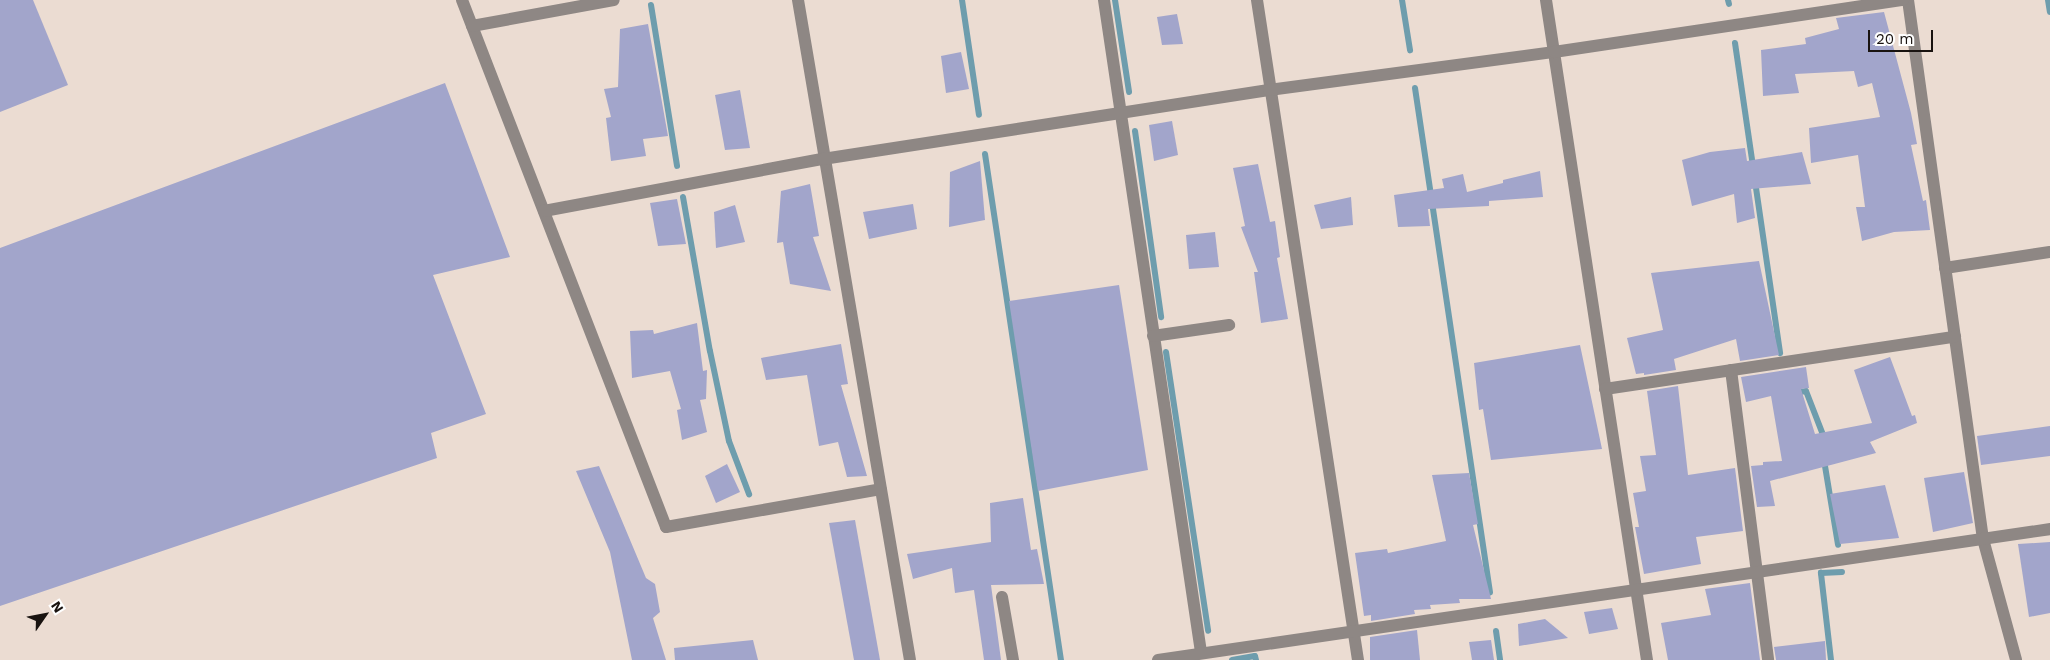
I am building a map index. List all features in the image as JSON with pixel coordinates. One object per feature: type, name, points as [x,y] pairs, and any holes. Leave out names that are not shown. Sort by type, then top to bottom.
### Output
[{"type":"street","points":[[462,0],[666,527],[881,489]]},
{"type":"street","points":[[472,26],[614,0]]},
{"type":"street","points":[[798,0],[823,159],[910,660]]},
{"type":"street","points":[[1104,0],[1201,652]]},
{"type":"street","points":[[1257,0],[1269,90],[1358,660]]},
{"type":"street","points":[[1546,0],[1648,660]]},
{"type":"street","points":[[544,211],[823,159],[1269,90],[1554,52],[1902,0]]},
{"type":"street","points":[[1908,0],[1983,539],[2016,660]]},
{"type":"street","points":[[1945,268],[2050,252]]},
{"type":"street","points":[[1153,336],[1229,325]]},
{"type":"street","points":[[1605,389],[1955,337]]},
{"type":"street","points":[[1731,370],[1768,660]]},
{"type":"street","points":[[1158,660],[1201,652],[1354,632],[2050,529]]},
{"type":"street","points":[[1002,597],[1013,660]]},
{"type":"building","points":[[0,0],[33,0],[68,85],[0,112]]},
{"type":"building","points":[[1884,12],[1911,113],[1917,144],[1911,145],[1923,201],[1926,200],[1930,230],[1894,232],[1862,241],[1856,207],[1865,207],[1858,155],[1811,163],[1809,128],[1880,117],[1872,83],[1858,87],[1854,71],[1795,74],[1799,93],[1763,96],[1761,50],[1806,44],[1805,38],[1839,29],[1836,18]]},
{"type":"building","points":[[1177,14],[1183,44],[1162,45],[1157,17]]},
{"type":"building","points":[[648,24],[668,136],[643,139],[646,156],[611,161],[606,118],[611,117],[604,89],[618,87],[620,29]]},
{"type":"building","points":[[961,52],[969,89],[946,93],[941,56]]},
{"type":"building","points":[[445,83],[510,257],[433,275],[486,414],[431,433],[437,458],[0,606],[0,248]]},
{"type":"building","points":[[740,90],[750,148],[725,150],[715,95]]},
{"type":"building","points":[[1172,121],[1178,155],[1154,161],[1149,125]]},
{"type":"building","points":[[1745,148],[1747,161],[1802,152],[1811,184],[1751,189],[1755,218],[1737,223],[1734,194],[1692,206],[1682,160],[1710,152]]},
{"type":"building","points":[[980,161],[985,220],[949,227],[950,172]]},
{"type":"building","points":[[1258,164],[1270,222],[1275,221],[1280,257],[1277,258],[1288,319],[1261,323],[1254,272],[1258,272],[1241,227],[1245,226],[1233,168]]},
{"type":"building","points":[[1540,171],[1543,197],[1489,201],[1489,206],[1428,209],[1430,226],[1398,227],[1394,195],[1444,188],[1442,179],[1463,174],[1467,192],[1503,183],[1503,180]]},
{"type":"building","points":[[810,184],[819,236],[813,237],[831,291],[790,284],[783,242],[777,243],[781,191]]},
{"type":"building","points":[[1351,197],[1353,225],[1321,229],[1314,205]]},
{"type":"building","points":[[677,199],[686,244],[658,246],[650,203]]},
{"type":"building","points":[[913,204],[917,229],[869,239],[863,212]]},
{"type":"building","points":[[735,205],[745,242],[716,248],[714,212]]},
{"type":"building","points":[[1215,232],[1219,267],[1189,269],[1186,235]]},
{"type":"building","points":[[1759,261],[1779,355],[1740,361],[1736,339],[1674,359],[1676,370],[1644,375],[1644,373],[1636,374],[1627,338],[1663,330],[1651,273]]},
{"type":"building","points":[[1119,285],[1148,470],[1038,491],[1009,301]]},
{"type":"building","points":[[697,323],[703,371],[707,370],[706,399],[700,400],[707,432],[682,440],[677,410],[681,409],[670,371],[632,378],[630,331],[653,330],[654,334]]},
{"type":"building","points":[[841,344],[848,384],[841,385],[867,476],[847,477],[838,442],[819,446],[807,375],[766,380],[761,358]]},
{"type":"building","points":[[1580,345],[1602,449],[1491,460],[1483,409],[1479,410],[1474,363]]},
{"type":"building","points":[[1890,357],[1912,416],[1915,415],[1917,423],[1870,442],[1876,453],[1770,481],[1775,506],[1757,507],[1751,466],[1763,465],[1763,462],[1782,461],[1771,396],[1746,402],[1741,377],[1806,367],[1809,388],[1801,389],[1815,434],[1872,423],[1854,370]]},
{"type":"building","points":[[1678,386],[1688,475],[1735,468],[1743,531],[1696,537],[1701,564],[1644,574],[1635,527],[1639,527],[1633,493],[1646,491],[1640,456],[1656,455],[1647,391]]},
{"type":"building","points":[[2050,426],[2050,456],[1981,465],[1977,436]]},
{"type":"building","points":[[727,464],[740,492],[716,503],[705,476]]},
{"type":"building","points":[[599,466],[646,578],[655,584],[660,612],[653,618],[666,660],[632,660],[610,552],[576,471]]},
{"type":"building","points":[[1964,472],[1973,523],[1933,532],[1924,478]]},
{"type":"building","points":[[1469,473],[1478,524],[1473,525],[1491,599],[1459,599],[1460,603],[1430,605],[1431,609],[1414,610],[1415,614],[1371,621],[1371,615],[1364,616],[1355,553],[1387,549],[1388,553],[1446,541],[1432,475]]},
{"type":"building","points":[[1885,485],[1899,538],[1840,544],[1830,494]]},
{"type":"building","points":[[1023,498],[1031,550],[1037,549],[1044,584],[991,585],[1001,660],[984,660],[974,590],[955,593],[952,568],[913,579],[907,554],[991,542],[990,503]]},
{"type":"building","points":[[855,520],[880,660],[854,660],[829,523]]},
{"type":"building","points":[[2050,542],[2050,613],[2029,617],[2018,544]]},
{"type":"building","points":[[1750,583],[1760,660],[1668,660],[1661,623],[1711,615],[1705,589]]},
{"type":"building","points":[[1612,608],[1618,629],[1589,634],[1584,612]]},
{"type":"building","points":[[1545,619],[1568,638],[1519,646],[1518,624]]},
{"type":"building","points":[[1417,630],[1420,660],[1370,660],[1370,637]]},
{"type":"building","points":[[753,640],[758,660],[675,660],[674,648]]},
{"type":"building","points":[[1491,640],[1494,660],[1472,660],[1469,642]]},
{"type":"building","points":[[1825,641],[1826,660],[1776,660],[1774,647]]},
{"type":"waterway","points":[[962,0],[979,115]]},
{"type":"waterway","points":[[1115,0],[1129,92]]},
{"type":"waterway","points":[[1402,0],[1410,50]]},
{"type":"waterway","points":[[1728,0],[1729,4]]},
{"type":"waterway","points":[[2048,0],[2050,12]]},
{"type":"waterway","points":[[651,5],[677,166]]},
{"type":"waterway","points":[[1735,43],[1753,167]]},
{"type":"waterway","points":[[1415,88],[1490,592]]},
{"type":"waterway","points":[[1135,131],[1161,317]]},
{"type":"waterway","points":[[985,154],[1061,660]]},
{"type":"waterway","points":[[1755,181],[1780,353]]},
{"type":"waterway","points":[[683,197],[710,351],[729,441],[749,494]]},
{"type":"waterway","points":[[1166,352],[1208,631]]},
{"type":"waterway","points":[[1794,393],[1806,391],[1825,440]]},
{"type":"waterway","points":[[1824,460],[1838,545]]},
{"type":"waterway","points":[[1831,660],[1821,573],[1842,572]]},
{"type":"waterway","points":[[1496,631],[1500,660]]},
{"type":"waterway","points":[[1232,660],[1255,656],[1256,660]]}]
